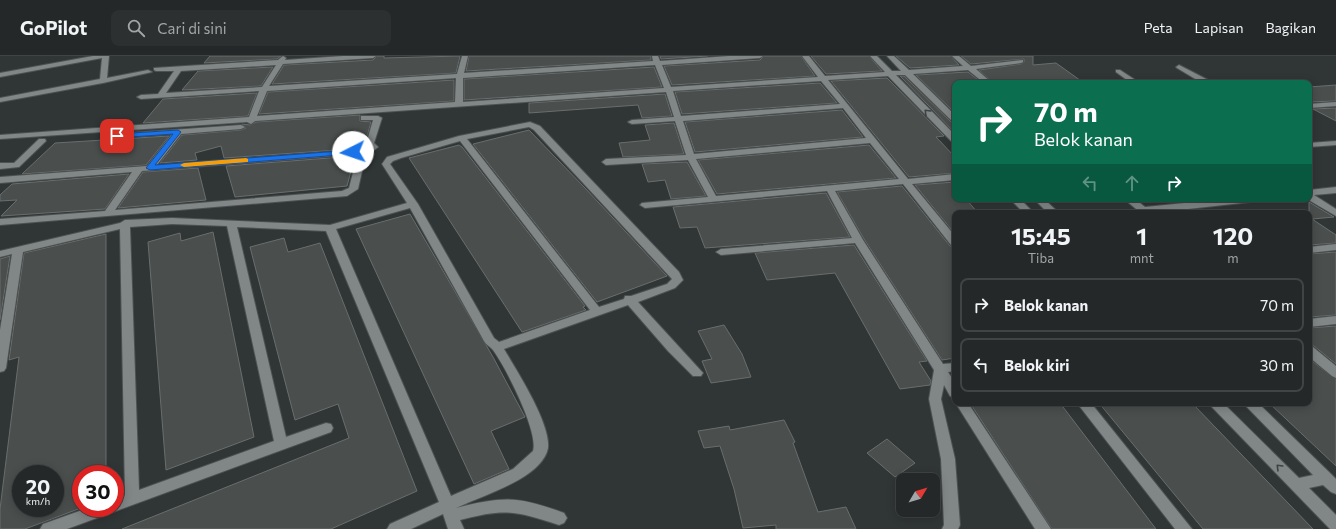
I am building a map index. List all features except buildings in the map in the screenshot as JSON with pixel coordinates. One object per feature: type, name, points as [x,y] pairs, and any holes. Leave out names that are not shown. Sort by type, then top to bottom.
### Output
[{"type":"street","points":[[0,75],[105,56],[103,81]]},
{"type":"street","points":[[156,69],[179,69],[282,59],[373,56]]},
{"type":"street","points":[[459,105],[460,76],[465,56]]},
{"type":"street","points":[[141,97],[460,76],[655,59],[760,56]]},
{"type":"street","points":[[805,56],[952,240]]},
{"type":"street","points":[[873,56],[952,137]]},
{"type":"street","points":[[890,56],[952,116]]},
{"type":"street","points":[[955,56],[984,80]]},
{"type":"street","points":[[0,137],[970,68],[1021,62],[1014,56]]},
{"type":"street","points":[[248,126],[254,118],[264,89],[282,59]]},
{"type":"street","points":[[655,59],[669,90],[677,120],[691,157],[713,198]]},
{"type":"street","points":[[1179,68],[1201,80]]},
{"type":"street","points":[[160,96],[179,69]]},
{"type":"street","points":[[1118,71],[1132,80]]},
{"type":"street","points":[[0,100],[148,72]]},
{"type":"street","points":[[1312,99],[1324,105]]},
{"type":"street","points":[[1312,106],[1336,104]]},
{"type":"street","points":[[632,122],[677,120],[845,106]]},
{"type":"street","points":[[0,144],[378,118],[370,144],[374,147],[361,157],[353,189],[344,194],[0,222]]},
{"type":"street","points":[[452,517],[518,472],[528,467],[541,449],[541,442],[532,413],[497,347],[490,341],[413,204],[386,164],[388,161],[398,156],[462,138],[526,124],[537,128],[678,278],[671,286],[629,299],[497,347]]},
{"type":"street","points":[[150,168],[178,132]]},
{"type":"street","points":[[462,138],[596,311]]},
{"type":"street","points":[[606,162],[691,157],[871,140]]},
{"type":"street","points":[[0,180],[42,141]]},
{"type":"street","points":[[1312,145],[1336,142]]},
{"type":"street","points":[[0,180],[369,151]]},
{"type":"street","points":[[0,166],[16,165]]},
{"type":"street","points":[[108,213],[139,169]]},
{"type":"street","points":[[645,205],[952,177]]},
{"type":"street","points":[[830,189],[858,240],[952,388]]},
{"type":"street","points":[[1312,193],[1336,190]]},
{"type":"street","points":[[1312,198],[1336,213]]},
{"type":"street","points":[[1018,202],[1026,210]]},
{"type":"street","points":[[1042,202],[1051,210]]},
{"type":"street","points":[[1133,202],[1143,210]]},
{"type":"street","points":[[1162,210],[1227,202]]},
{"type":"street","points":[[0,254],[125,223],[150,220],[232,225],[330,228],[413,204]]},
{"type":"street","points":[[125,223],[132,500]]},
{"type":"street","points":[[232,225],[281,444]]},
{"type":"street","points":[[330,228],[452,517]]},
{"type":"street","points":[[721,252],[858,240]]},
{"type":"street","points":[[1312,250],[1336,247]]},
{"type":"street","points":[[0,368],[18,250]]},
{"type":"street","points":[[629,299],[672,348],[697,373]]},
{"type":"street","points":[[1312,323],[1336,320]]},
{"type":"street","points":[[1312,353],[1336,373]]},
{"type":"street","points":[[940,369],[952,367]]},
{"type":"street","points":[[940,369],[935,399],[948,458],[952,525],[950,529]]},
{"type":"street","points":[[963,406],[1043,529]]},
{"type":"street","points":[[1086,406],[1184,529]]},
{"type":"street","points":[[1218,406],[1336,525]]},
{"type":"street","points":[[1253,406],[1331,483]]},
{"type":"street","points":[[124,502],[326,428]]},
{"type":"street","points":[[1296,485],[1331,483]]},
{"type":"street","points":[[395,529],[452,517],[491,506],[506,505],[530,509],[559,518]]},
{"type":"street","points":[[48,529],[82,517]]},
{"type":"slow traffic","points":[[184,165],[246,161]]},
{"type":"route","points":[[117,136],[178,132],[150,168],[353,152]]}]
